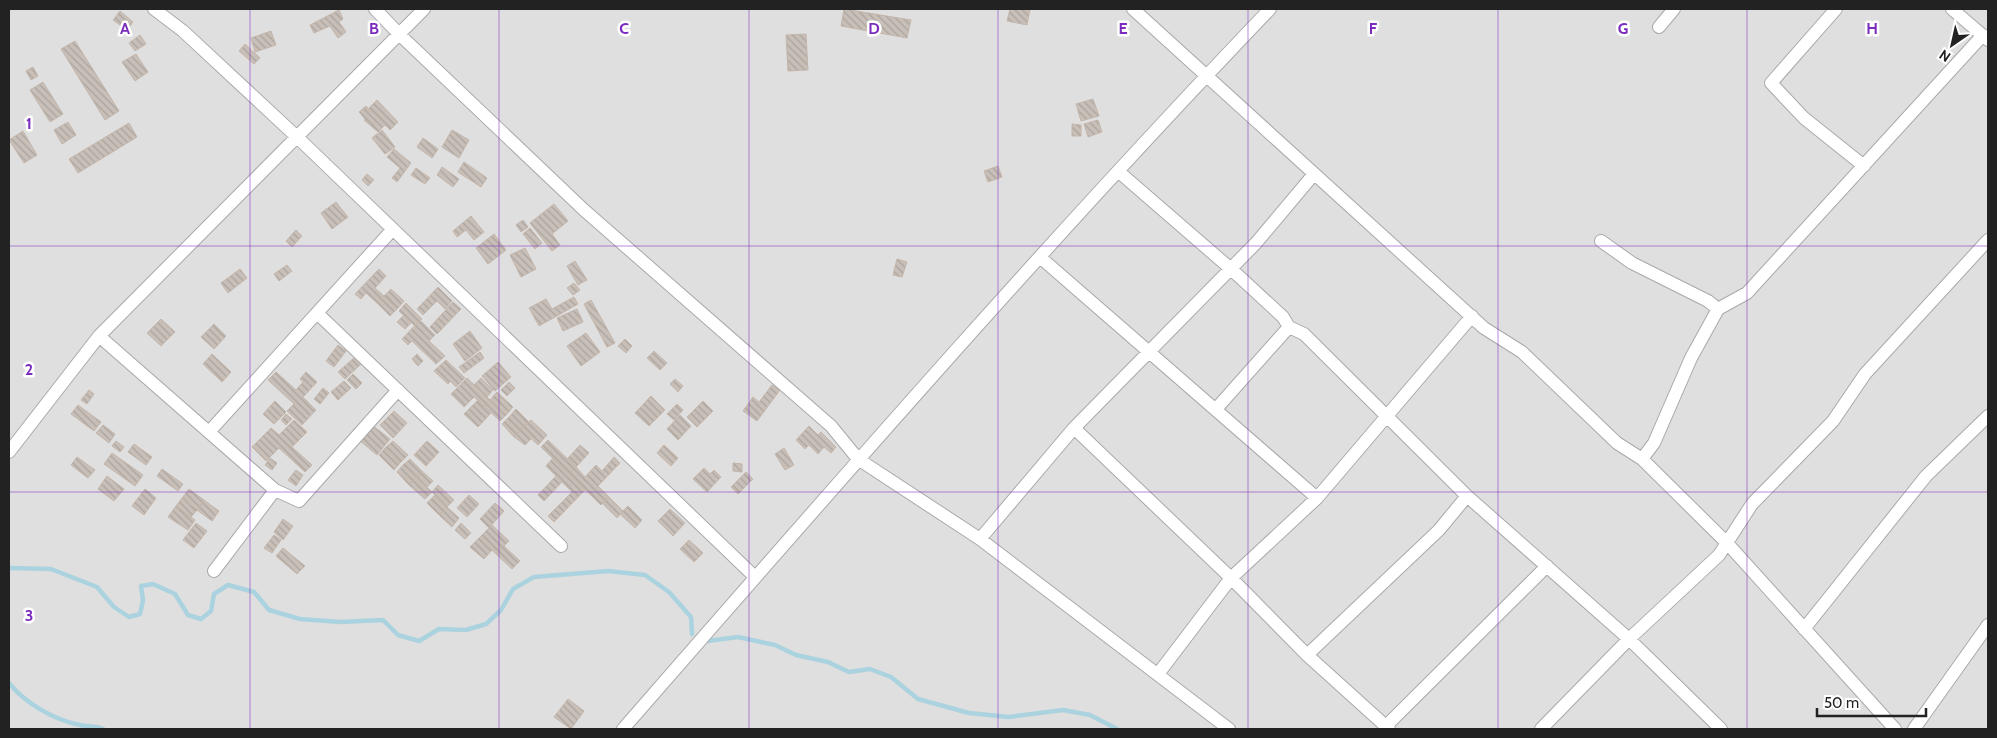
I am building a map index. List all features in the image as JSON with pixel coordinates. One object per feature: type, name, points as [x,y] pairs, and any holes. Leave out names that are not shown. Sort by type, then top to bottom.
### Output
[{"type":"street","points":[[154,9],[183,32],[298,138],[755,577]]},
{"type":"street","points":[[375,9],[584,210],[831,426],[858,459],[980,539],[1229,729]]},
{"type":"street","points":[[9,452],[99,336],[298,138],[424,9]]},
{"type":"street","points":[[1133,9],[1484,328],[1522,352],[1617,442],[1642,459],[1727,543],[1895,729]]},
{"type":"street","points":[[623,729],[858,459],[1206,76],[1270,9]]},
{"type":"street","points":[[1659,27],[1674,9]]},
{"type":"street","points":[[1836,9],[1771,83],[1804,118],[1864,166]]},
{"type":"street","points":[[1642,459],[1654,443],[1691,358],[1718,309],[1747,293],[1986,38],[1952,9]]},
{"type":"street","points":[[1119,172],[1283,317],[1289,328],[1304,334],[1467,496],[1628,639],[1721,729]]},
{"type":"street","points":[[980,539],[1074,428],[1231,270],[1314,174]]},
{"type":"street","points":[[209,432],[393,229]]},
{"type":"street","points":[[1541,729],[1628,639],[1718,555],[1752,504],[1833,421],[1865,374],[1988,240]]},
{"type":"street","points":[[1601,241],[1632,263],[1708,301],[1718,309]]},
{"type":"street","points":[[1041,258],[1317,498]]},
{"type":"street","points":[[317,313],[562,546]]},
{"type":"street","points":[[1158,674],[1231,578],[1317,498],[1472,316]]},
{"type":"street","points":[[1216,409],[1289,328]]},
{"type":"street","points":[[99,336],[276,490],[299,501],[398,390]]},
{"type":"street","points":[[1804,629],[1926,476],[1988,416]]},
{"type":"street","points":[[1074,428],[1231,578],[1307,655],[1388,727],[1547,566]]},
{"type":"street","points":[[214,572],[276,490]]},
{"type":"street","points":[[1307,655],[1439,530],[1467,496]]},
{"type":"street","points":[[1914,729],[1988,625]]},
{"type":"shaded area","points":[[9,9],[1988,9],[1988,729],[9,729]]},
{"type":"building","points":[[844,9],[911,20],[907,38],[841,26]]},
{"type":"building","points":[[1010,9],[1030,9],[1027,25],[1007,21]]},
{"type":"building","points":[[339,10],[343,19],[339,22],[346,32],[338,38],[330,26],[314,33],[310,25]]},
{"type":"building","points":[[120,11],[133,22],[127,30],[113,20]]},
{"type":"building","points":[[271,31],[276,45],[255,52],[251,38]]},
{"type":"building","points":[[806,34],[808,70],[788,71],[786,35]]},
{"type":"building","points":[[140,35],[146,44],[135,51],[129,43]]},
{"type":"building","points":[[75,41],[119,111],[105,120],[61,49]]},
{"type":"building","points":[[245,44],[260,58],[254,64],[239,51]]},
{"type":"building","points":[[136,54],[148,72],[135,81],[122,62]]},
{"type":"building","points":[[33,67],[38,76],[31,80],[26,71]]},
{"type":"building","points":[[43,82],[63,114],[50,122],[30,90]]},
{"type":"building","points":[[1093,99],[1099,116],[1081,121],[1076,104]]},
{"type":"building","points":[[377,100],[398,122],[390,130],[369,108]]},
{"type":"building","points":[[366,106],[385,125],[378,132],[364,120],[359,112]]},
{"type":"building","points":[[1098,120],[1102,132],[1088,137],[1084,124]]},
{"type":"building","points":[[68,122],[76,135],[62,144],[54,130]]},
{"type":"building","points":[[129,123],[137,137],[78,173],[69,159]]},
{"type":"building","points":[[1072,124],[1081,125],[1081,136],[1072,136]]},
{"type":"building","points":[[382,130],[395,147],[385,154],[372,138]]},
{"type":"building","points":[[452,130],[469,140],[459,158],[442,147]]},
{"type":"building","points":[[23,131],[37,155],[24,163],[9,140]]},
{"type":"building","points":[[423,138],[438,149],[432,158],[417,147]]},
{"type":"building","points":[[394,149],[411,163],[397,182],[392,178],[400,168],[387,157]]},
{"type":"building","points":[[464,162],[487,178],[481,187],[458,172]]},
{"type":"building","points":[[998,166],[1002,177],[988,182],[984,171]]},
{"type":"building","points":[[442,167],[459,179],[453,187],[437,175]]},
{"type":"building","points":[[416,168],[430,178],[425,184],[411,175]]},
{"type":"building","points":[[367,174],[374,180],[368,186],[362,180]]},
{"type":"building","points":[[336,202],[348,217],[332,229],[321,213]]},
{"type":"building","points":[[554,204],[568,221],[552,234],[560,245],[552,251],[530,223]]},
{"type":"building","points":[[471,216],[484,232],[474,240],[466,230],[457,237],[453,231]]},
{"type":"building","points":[[523,220],[528,227],[521,232],[516,225]]},
{"type":"building","points":[[530,228],[542,243],[535,249],[523,234]]},
{"type":"building","points":[[296,230],[302,236],[292,247],[286,241]]},
{"type":"building","points":[[494,234],[506,250],[488,264],[476,248]]},
{"type":"building","points":[[525,248],[536,269],[521,277],[510,255]]},
{"type":"building","points":[[897,259],[907,262],[902,277],[893,275]]},
{"type":"building","points":[[575,261],[587,280],[578,285],[567,266]]},
{"type":"building","points":[[287,265],[292,271],[279,281],[274,274]]},
{"type":"building","points":[[240,269],[247,278],[228,293],[221,283]]},
{"type":"building","points":[[379,269],[386,276],[375,288],[384,296],[377,303],[366,293],[361,299],[355,294]]},
{"type":"building","points":[[574,283],[580,290],[573,295],[567,288]]},
{"type":"building","points":[[438,287],[452,301],[445,309],[437,301],[423,315],[417,309]]},
{"type":"building","points":[[391,289],[404,301],[397,309],[384,296]]},
{"type":"building","points":[[384,296],[397,309],[390,316],[377,303]]},
{"type":"building","points":[[574,297],[578,304],[539,326],[529,308],[546,299],[552,309]]},
{"type":"building","points":[[591,300],[615,343],[607,347],[584,304]]},
{"type":"building","points":[[453,302],[461,309],[437,334],[430,327]]},
{"type":"building","points":[[406,303],[422,319],[415,326],[399,311]]},
{"type":"building","points":[[577,309],[583,322],[563,331],[557,318]]},
{"type":"building","points":[[404,315],[411,323],[405,329],[397,322]]},
{"type":"building","points":[[161,319],[175,332],[161,346],[147,333]]},
{"type":"building","points":[[420,320],[435,335],[429,341],[445,356],[436,364],[412,341],[408,345],[402,339]]},
{"type":"building","points":[[214,324],[226,336],[214,349],[201,337]]},
{"type":"building","points":[[470,331],[482,348],[465,361],[453,344]]},
{"type":"building","points":[[586,333],[600,352],[581,366],[567,346]]},
{"type":"building","points":[[625,339],[632,346],[626,353],[618,346]]},
{"type":"building","points":[[338,345],[346,351],[334,367],[326,361]]},
{"type":"building","points":[[654,351],[667,363],[660,370],[647,358]]},
{"type":"building","points":[[480,352],[484,358],[464,373],[459,367]]},
{"type":"building","points":[[212,354],[231,372],[222,382],[203,364]]},
{"type":"building","points":[[417,354],[423,361],[418,366],[412,359]]},
{"type":"building","points":[[355,357],[361,364],[345,379],[338,372]]},
{"type":"building","points":[[446,360],[465,378],[456,387],[450,381],[448,384],[434,371]]},
{"type":"building","points":[[498,362],[511,377],[495,391],[482,376]]},
{"type":"building","points":[[276,372],[296,390],[303,382],[300,379],[306,372],[317,382],[303,397],[316,410],[302,425],[287,411],[294,404],[268,380]]},
{"type":"building","points":[[353,374],[362,383],[356,389],[347,380]]},
{"type":"building","points":[[467,378],[490,400],[484,406],[474,397],[464,407],[451,394]]},
{"type":"building","points":[[481,378],[493,390],[487,397],[474,385]]},
{"type":"building","points":[[675,379],[683,386],[678,392],[670,384]]},
{"type":"building","points":[[344,381],[351,388],[338,400],[331,392]]},
{"type":"building","points":[[509,382],[515,388],[507,396],[501,390]]},
{"type":"building","points":[[772,385],[780,390],[757,421],[743,411],[753,397],[759,402]]},
{"type":"building","points":[[323,388],[329,393],[320,404],[314,399]]},
{"type":"building","points":[[89,390],[94,394],[87,404],[81,400]]},
{"type":"building","points":[[497,392],[513,407],[506,415],[490,400]]},
{"type":"building","points":[[651,396],[665,410],[649,426],[635,413]]},
{"type":"building","points":[[478,400],[491,413],[478,427],[464,414]]},
{"type":"building","points":[[490,400],[506,415],[500,421],[484,406]]},
{"type":"building","points":[[275,401],[286,412],[274,424],[263,414]]},
{"type":"building","points":[[703,401],[713,411],[697,427],[687,417]]},
{"type":"building","points":[[677,404],[683,410],[674,420],[667,414]]},
{"type":"building","points":[[78,405],[101,422],[94,431],[71,414]]},
{"type":"building","points":[[516,409],[529,422],[521,429],[509,417]]},
{"type":"building","points":[[394,411],[407,423],[393,438],[380,425]]},
{"type":"building","points":[[286,414],[292,419],[286,425],[281,420]]},
{"type":"building","points":[[680,415],[691,426],[678,440],[667,429]]},
{"type":"building","points":[[509,417],[521,429],[514,437],[502,424]]},
{"type":"building","points":[[294,420],[307,432],[292,447],[312,465],[305,472],[279,448],[266,461],[252,447],[271,428],[279,435]]},
{"type":"building","points":[[531,420],[547,435],[538,445],[521,429]]},
{"type":"building","points":[[103,425],[115,434],[109,443],[96,433]]},
{"type":"building","points":[[372,425],[390,439],[377,455],[359,440]]},
{"type":"building","points":[[809,426],[818,435],[821,432],[836,447],[831,453],[824,447],[818,454],[809,445],[805,449],[796,440]]},
{"type":"building","points":[[521,429],[531,439],[525,445],[514,437]]},
{"type":"building","points":[[548,440],[576,467],[569,474],[541,447]]},
{"type":"building","points":[[116,441],[124,447],[120,452],[112,446]]},
{"type":"building","points":[[393,441],[408,455],[400,463],[385,448]]},
{"type":"building","points":[[427,441],[439,452],[426,466],[414,455]]},
{"type":"building","points":[[134,444],[152,457],[146,465],[128,452]]},
{"type":"building","points":[[580,445],[589,453],[576,467],[567,459]]},
{"type":"building","points":[[664,445],[678,458],[671,466],[657,453]]},
{"type":"building","points":[[385,448],[400,463],[394,470],[379,455]]},
{"type":"building","points":[[784,448],[794,465],[785,470],[775,454]]},
{"type":"building","points":[[112,453],[143,475],[135,486],[104,464]]},
{"type":"building","points":[[77,457],[95,470],[88,478],[71,465]]},
{"type":"building","points":[[614,457],[620,463],[598,486],[609,497],[601,505],[569,474],[576,467],[585,477],[596,465],[602,471]]},
{"type":"building","points":[[270,458],[277,463],[272,470],[265,465]]},
{"type":"building","points":[[553,458],[585,490],[554,522],[548,516],[572,492],[562,482],[544,501],[538,495],[556,476],[546,466]]},
{"type":"building","points":[[410,459],[422,471],[416,477],[403,465]]},
{"type":"building","points":[[733,463],[742,464],[742,472],[733,471]]},
{"type":"building","points":[[403,465],[416,477],[409,485],[397,472]]},
{"type":"building","points":[[704,468],[710,474],[714,470],[721,477],[707,492],[693,479]]},
{"type":"building","points":[[162,469],[183,484],[178,491],[157,476]]},
{"type":"building","points":[[296,470],[303,475],[296,486],[288,480]]},
{"type":"building","points":[[422,471],[433,481],[427,487],[416,477]]},
{"type":"building","points":[[746,472],[753,479],[738,494],[731,487]]},
{"type":"building","points":[[107,476],[124,489],[114,501],[98,489]]},
{"type":"building","points":[[416,477],[432,492],[425,499],[409,485]]},
{"type":"building","points":[[438,485],[454,500],[447,507],[432,492]]},
{"type":"building","points":[[145,489],[156,498],[144,515],[132,506]]},
{"type":"building","points":[[189,489],[204,500],[197,510],[182,498]]},
{"type":"building","points":[[435,495],[447,507],[439,515],[427,503]]},
{"type":"building","points":[[469,495],[479,504],[467,517],[457,508]]},
{"type":"building","points":[[609,497],[623,511],[617,518],[602,503]]},
{"type":"building","points":[[182,498],[197,510],[191,517],[176,506]]},
{"type":"building","points":[[204,500],[219,511],[212,521],[197,510]]},
{"type":"building","points":[[495,503],[504,511],[489,528],[480,519]]},
{"type":"building","points":[[176,506],[195,520],[188,530],[168,517]]},
{"type":"building","points":[[628,506],[642,520],[635,528],[620,514]]},
{"type":"building","points":[[447,507],[459,518],[452,527],[439,515]]},
{"type":"building","points":[[670,509],[685,523],[673,536],[658,521]]},
{"type":"building","points":[[283,519],[293,526],[283,540],[274,532]]},
{"type":"building","points":[[196,523],[207,531],[194,548],[183,540]]},
{"type":"building","points":[[461,523],[471,533],[465,539],[455,530]]},
{"type":"building","points":[[492,525],[509,541],[496,554],[479,538]]},
{"type":"building","points":[[274,535],[281,540],[272,553],[264,548]]},
{"type":"building","points":[[479,538],[492,550],[484,559],[470,547]]},
{"type":"building","points":[[689,540],[703,553],[694,562],[680,549]]},
{"type":"building","points":[[504,546],[520,561],[512,569],[496,554]]},
{"type":"building","points":[[283,548],[305,566],[297,574],[276,556]]},
{"type":"building","points":[[568,699],[584,711],[571,729],[554,717]]},
{"type":"waterway","points":[[9,568],[51,569],[97,587],[114,607],[129,617],[140,614],[143,600],[141,586],[153,584],[175,594],[188,615],[201,619],[211,611],[214,594],[228,585],[254,592],[269,610],[300,619],[340,622],[383,620],[398,635],[419,641],[439,629],[466,630],[486,624],[501,610],[513,589],[534,577],[608,571],[645,575],[669,592],[691,617],[692,634]]},
{"type":"waterway","points":[[708,641],[738,637],[775,645],[796,655],[828,662],[849,672],[870,669],[891,677],[918,699],[969,713],[1009,717],[1063,710],[1090,715],[1117,729]]},
{"type":"waterway","points":[[9,683],[23,697],[50,715],[70,723],[103,729]]}]
